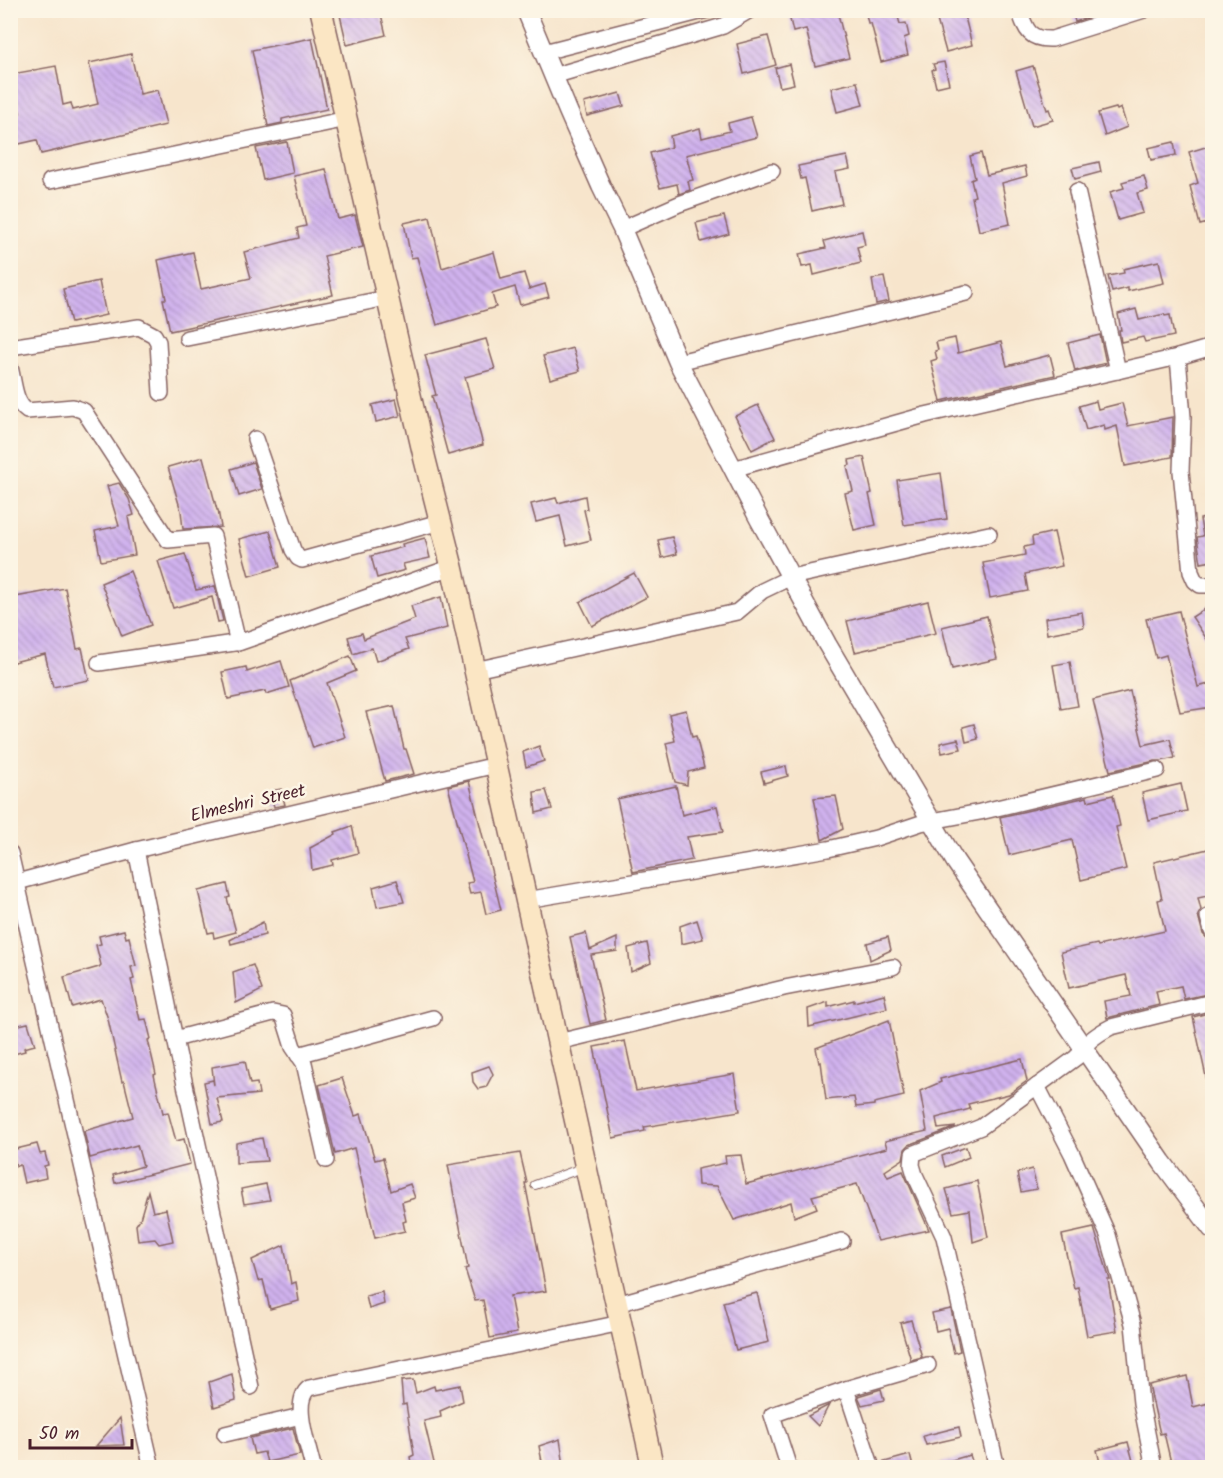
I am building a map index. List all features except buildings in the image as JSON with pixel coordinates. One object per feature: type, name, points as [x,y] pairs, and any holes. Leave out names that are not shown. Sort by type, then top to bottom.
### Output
[{"type":"main road","points":[[321,10],[452,567],[653,1467]]},
{"type":"street","points":[[526,10],[600,186],[622,229],[678,362],[733,469],[864,709],[955,861],[1162,1162],[1212,1229]]},
{"type":"street","points":[[544,52],[707,10]]},
{"type":"street","points":[[553,76],[723,26],[750,10]]},
{"type":"street","points":[[1019,10],[1029,33],[1034,38],[1042,40],[1052,39],[1144,10]]},
{"type":"street","points":[[50,181],[347,119]]},
{"type":"street","points":[[622,229],[679,204],[772,171]]},
{"type":"street","points":[[1077,192],[1118,371]]},
{"type":"street","points":[[678,362],[966,293]]},
{"type":"street","points":[[187,338],[387,298]]},
{"type":"street","points":[[10,347],[139,327],[154,335],[158,342],[161,393]]},
{"type":"street","points":[[733,469],[925,415],[1178,357],[1212,347]]},
{"type":"street","points":[[1178,357],[1183,417],[1181,471],[1191,572],[1195,581],[1200,585],[1212,585]]},
{"type":"street","points":[[10,367],[17,398],[23,409],[27,411],[74,407],[84,411],[168,540],[213,536],[238,643]]},
{"type":"street","points":[[255,439],[293,550],[302,560],[440,522]]},
{"type":"street","points":[[475,670],[737,612],[762,591],[791,577],[989,534]]},
{"type":"street","points":[[99,663],[238,643],[452,567]]},
{"type":"street","name":"Elmeshri Street","points":[[14,884],[136,850],[496,765]]},
{"type":"street","points":[[526,900],[828,849],[876,838],[932,820],[1001,807],[1157,770]]},
{"type":"street","points":[[136,850],[251,1386]]},
{"type":"street","points":[[10,853],[14,884],[152,1467]]},
{"type":"street","points":[[558,1042],[783,988],[893,967]]},
{"type":"street","points":[[997,1467],[944,1237],[915,1175],[912,1158],[917,1152],[981,1127],[1077,1057],[1083,1044],[1111,1027],[1212,1002]]},
{"type":"street","points":[[175,1040],[277,1012],[285,1017],[292,1043],[304,1063],[326,1160]]},
{"type":"street","points":[[298,1055],[433,1018]]},
{"type":"street","points":[[1037,1086],[1072,1154],[1108,1235],[1133,1324],[1141,1403],[1154,1467]]},
{"type":"street","points":[[313,1467],[301,1416],[300,1400],[304,1391],[314,1386],[619,1314],[842,1241]]},
{"type":"street","points":[[789,1467],[772,1415],[846,1389],[928,1365]]},
{"type":"street","points":[[846,1389],[872,1467]]},
{"type":"street","points":[[225,1434],[301,1416]]},
{"type":"lane","points":[[535,1185],[587,1167]]}]
